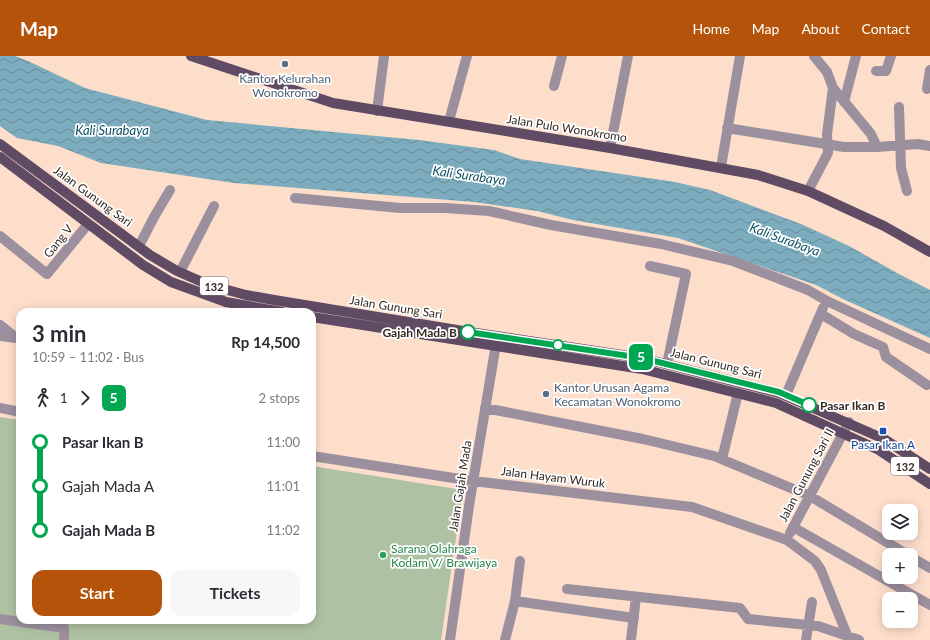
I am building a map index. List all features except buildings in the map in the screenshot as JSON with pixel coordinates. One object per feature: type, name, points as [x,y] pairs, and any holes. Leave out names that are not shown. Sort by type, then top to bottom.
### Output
[{"type":"main road","name":"Jalan Pulo Wonokromo","points":[[191,56],[333,103],[377,111],[450,121],[544,139],[610,148],[758,175],[808,191],[884,226],[930,252]]},
{"type":"main road","name":"Jalan Gunung Sari","points":[[0,144],[139,246],[180,272],[208,285],[274,300],[497,340],[642,369],[776,403],[878,450],[930,484]]},
{"type":"main road","name":"Jalan Gunung Sari","points":[[0,157],[143,265],[171,282],[226,302],[260,308]]},
{"type":"main road","points":[[18,171],[24,162]]},
{"type":"main road","points":[[274,300],[276,308]]},
{"type":"main road","name":"Jalan Gunung Sari","points":[[316,317],[642,358],[667,364],[786,395],[884,438],[930,469]]},
{"type":"street","points":[[377,111],[384,56]]},
{"type":"street","points":[[450,121],[467,56]]},
{"type":"street","points":[[554,86],[562,56]]},
{"type":"street","points":[[610,148],[628,56]]},
{"type":"street","points":[[720,168],[740,56]]},
{"type":"street","points":[[814,56],[826,72],[833,88],[871,134],[877,147]]},
{"type":"street","points":[[844,102],[856,56]]},
{"type":"street","points":[[876,71],[886,71],[891,56]]},
{"type":"street","points":[[927,89],[930,70]]},
{"type":"street","points":[[808,191],[826,160],[829,145],[827,134],[833,88]]},
{"type":"street","points":[[899,107],[901,168],[907,191]]},
{"type":"street","points":[[727,128],[829,145],[877,147],[925,144],[930,146]]},
{"type":"street","points":[[139,246],[154,216],[170,190]]},
{"type":"street","points":[[295,198],[400,208],[489,210],[552,225],[661,244],[733,261],[808,290],[827,301],[930,348]]},
{"type":"street","points":[[180,272],[214,206]]},
{"type":"street","name":"Gang V","points":[[0,236],[47,274],[88,224]]},
{"type":"street","points":[[650,266],[686,274],[667,364]]},
{"type":"street","points":[[786,395],[827,301]]},
{"type":"street","points":[[821,314],[854,334],[883,347],[885,349],[886,357],[927,386]]},
{"type":"street","points":[[0,325],[16,337]]},
{"type":"street","points":[[0,336],[16,338]]},
{"type":"street","name":"Jalan Gajah Mada","points":[[450,640],[473,481],[497,340]]},
{"type":"street","points":[[722,459],[738,394]]},
{"type":"street","points":[[0,408],[16,411]]},
{"type":"street","points":[[485,408],[643,438],[722,459],[810,496],[896,548]]},
{"type":"street","name":"Jalan Gunung Sari II","points":[[787,540],[849,422]]},
{"type":"street","name":"Jalan Hayam Wuruk","points":[[316,457],[473,481],[692,507],[787,540],[815,561],[821,570],[848,637]]},
{"type":"street","points":[[793,527],[930,605]]},
{"type":"street","points":[[505,640],[515,601],[520,561]]},
{"type":"street","points":[[918,561],[930,568]]},
{"type":"street","points":[[567,589],[740,608],[748,619],[808,625],[859,640]]},
{"type":"street","points":[[631,640],[636,597]]},
{"type":"street","points":[[515,601],[634,618]]},
{"type":"street","points":[[806,640],[812,602]]},
{"type":"street","points":[[0,619],[16,620]]},
{"type":"street","points":[[47,624],[64,628],[64,640]]},
{"type":"green space","name":"Sarana Olahraga Kodam V/ Brawijaya","points":[[0,417],[16,419],[16,624],[316,624],[316,467],[463,490],[441,640],[0,640]]},
{"type":"water","name":"Kali Surabaya","points":[[0,56],[15,56],[85,88],[207,120],[419,140],[494,150],[520,159],[675,182],[710,190],[801,224],[849,246],[930,290],[930,338],[845,300],[816,285],[678,238],[573,220],[537,211],[474,202],[234,183],[101,163],[58,146],[17,138],[0,126]]},
{"type":"bus line","name":"5","points":[[468,332],[642,358],[779,392],[809,405]]},
{"type":"place","name":"Kantor Kelurahan Wonokromo","points":[[285,64]]},
{"type":"place","name":"Gajah Mada B","points":[[468,332]]},
{"type":"place","name":"Kantor Urusan Agama Kecamatan Wonokromo","points":[[546,394]]},
{"type":"place","name":"Pasar Ikan B","points":[[809,405]]},
{"type":"place","name":"Pasar Ikan A","points":[[883,431]]},
{"type":"place","name":"Sarana Olahraga Kodam V/ Brawijaya","points":[[383,555]]}]
